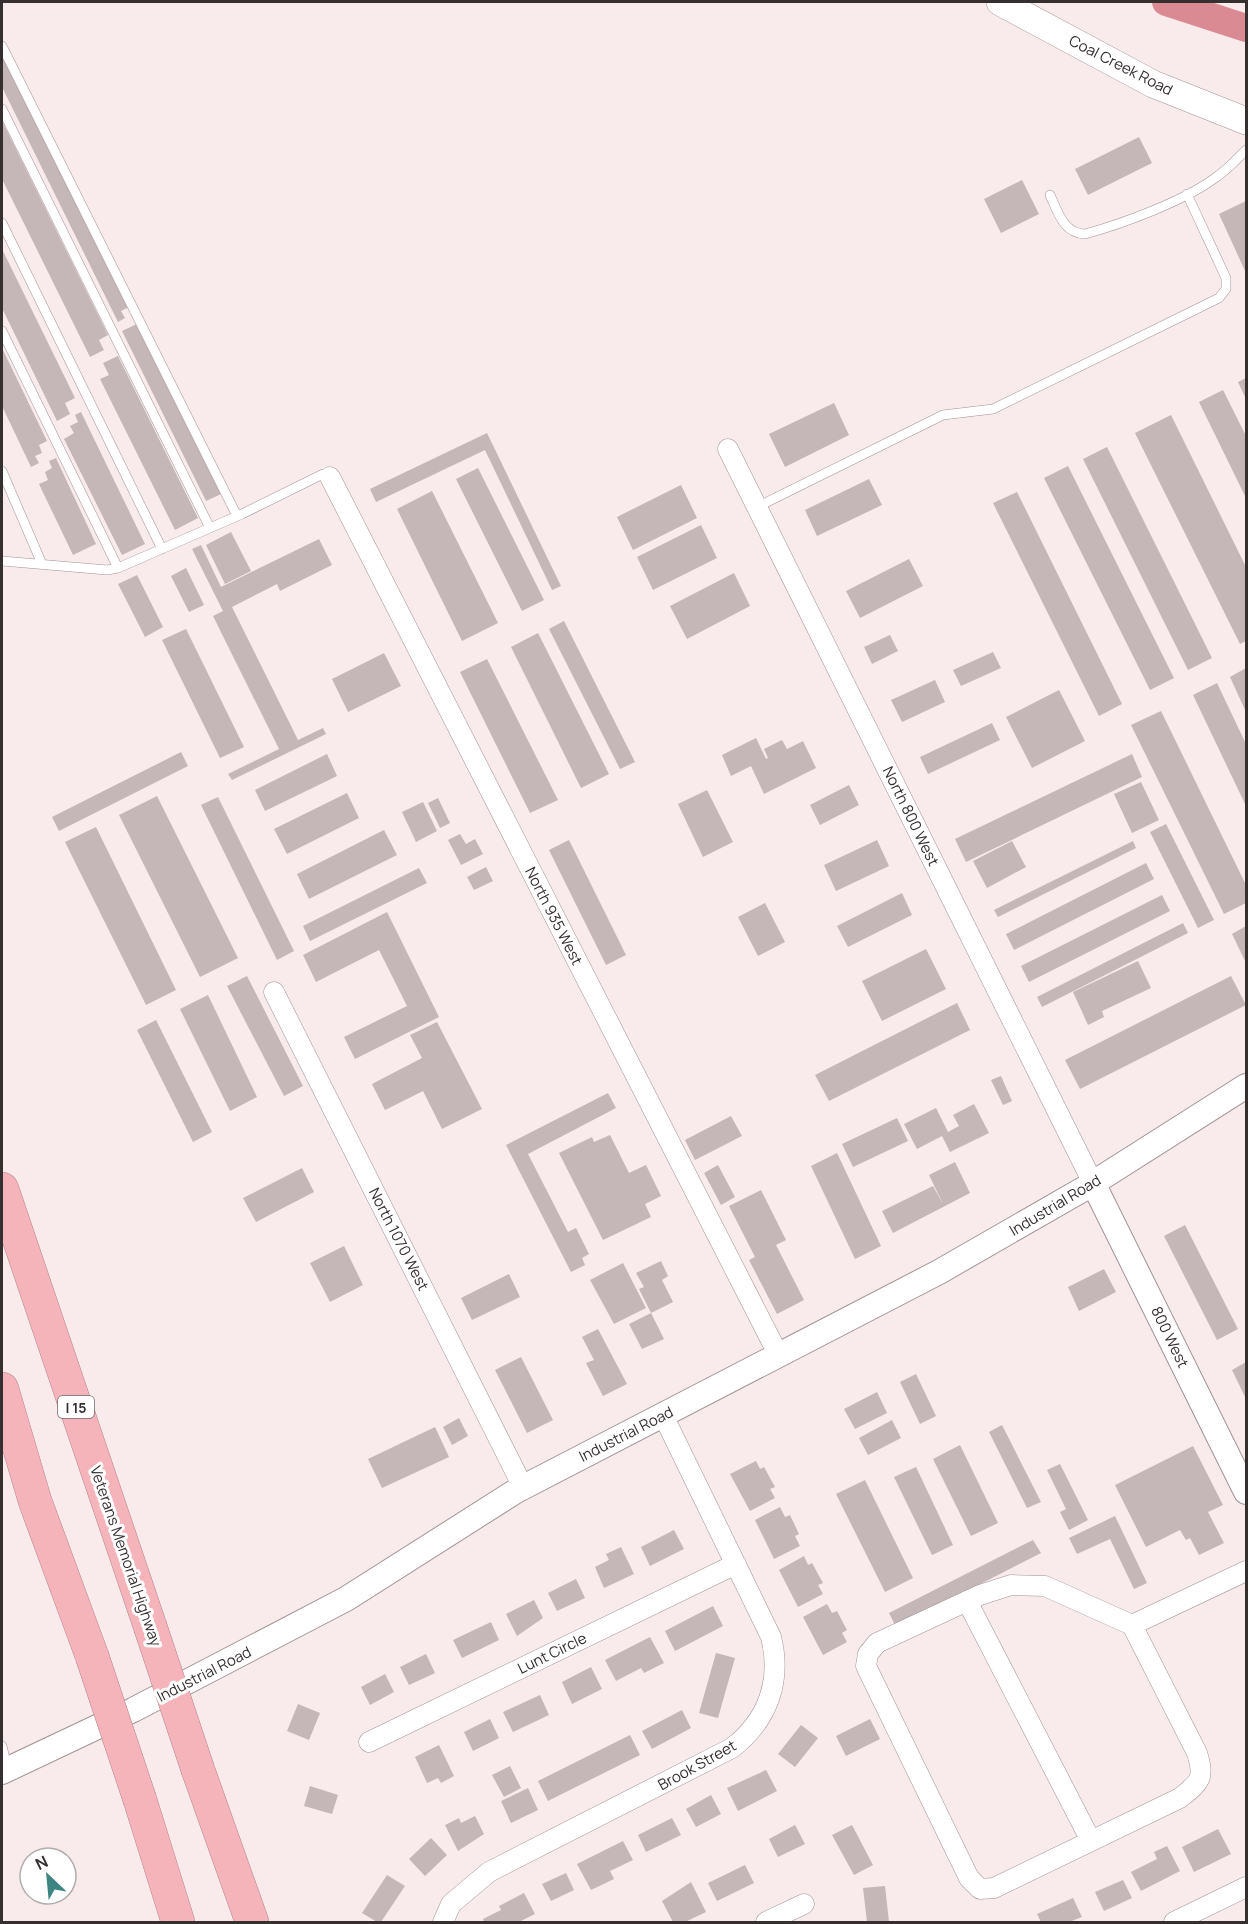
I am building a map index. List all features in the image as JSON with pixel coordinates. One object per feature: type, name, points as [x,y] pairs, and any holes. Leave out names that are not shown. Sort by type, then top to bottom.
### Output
[{"type":"highway","name":"Veterans Memorial Highway","points":[[2,1189],[252,1923]]},
{"type":"highway","points":[[2,1389],[35,1501],[92,1656],[178,1923]]},
{"type":"main road","name":"Coal Creek Road","points":[[1000,2],[1153,84],[1246,121]]},
{"type":"street","name":"North 800 West","points":[[728,449],[1094,1183]]},
{"type":"street","name":"North 935 West","points":[[330,477],[779,1356]]},
{"type":"street","name":"North 1070 West","points":[[274,992],[523,1487]]},
{"type":"street","name":"Industrial Road","points":[[5,1771],[133,1710],[346,1599],[523,1487],[939,1272],[1094,1183],[1246,1086]]},
{"type":"street","name":"800 West","points":[[1094,1183],[1246,1492]]},
{"type":"street","name":"Brook Street","points":[[443,1923],[451,1904],[489,1872],[719,1756],[745,1738],[755,1727],[772,1692],[775,1680],[775,1651],[765,1623],[663,1415]]},
{"type":"street","name":"Lunt Circle","points":[[369,1742],[736,1564]]},
{"type":"street","points":[[1132,1625],[1246,1571]]},
{"type":"street","points":[[1011,1586],[1045,1586],[1132,1625],[1197,1753],[1202,1769],[1199,1783],[1180,1798],[994,1888],[980,1889],[969,1878],[866,1666],[868,1654],[877,1643],[967,1601],[1011,1586]]},
{"type":"street","points":[[967,1601],[1091,1841]]},
{"type":"street","points":[[1178,1922],[1246,1887]]},
{"type":"street","points":[[766,1923],[804,1904]]},
{"type":"lane","points":[[2,46],[237,516]]},
{"type":"lane","points":[[2,109],[210,528]]},
{"type":"lane","points":[[1050,195],[1064,224],[1073,232],[1085,234],[1187,194],[1215,179],[1246,150]]},
{"type":"lane","points":[[757,507],[943,415],[983,411],[1002,405],[1220,298],[1226,289],[1226,278],[1187,194]]},
{"type":"lane","points":[[2,223],[162,549]]},
{"type":"lane","points":[[2,331],[118,568]]},
{"type":"lane","points":[[2,471],[42,564]]},
{"type":"lane","points":[[2,561],[107,570],[118,568],[237,516],[323,474],[330,477]]},
{"type":"lane","points":[[2,1746],[5,1771]]},
{"type":"building","points":[[2,51],[129,307],[121,311],[125,318],[118,322],[2,87]]},
{"type":"building","points":[[2,121],[108,335],[99,340],[104,350],[90,357],[2,179]]},
{"type":"building","points":[[1139,137],[1152,163],[1088,195],[1075,169]]},
{"type":"building","points":[[1022,180],[1039,214],[1001,233],[984,199]]},
{"type":"building","points":[[1246,201],[1246,273],[1219,214]]},
{"type":"building","points":[[2,249],[75,398],[65,403],[70,414],[57,421],[2,308]]},
{"type":"building","points":[[137,324],[221,494],[206,501],[122,331]]},
{"type":"building","points":[[2,348],[47,441],[39,445],[42,453],[35,456],[39,463],[31,467],[2,406]]},
{"type":"building","points":[[118,356],[198,518],[175,530],[100,379],[109,375],[103,363]]},
{"type":"building","points":[[1246,378],[1246,399],[1238,382]]},
{"type":"building","points":[[1223,390],[1246,436],[1246,498],[1199,402]]},
{"type":"building","points":[[834,403],[849,435],[785,467],[769,434]]},
{"type":"building","points":[[81,412],[145,544],[122,555],[64,439],[74,433],[70,426],[78,422],[75,415]]},
{"type":"building","points":[[1171,415],[1246,567],[1246,641],[1240,644],[1135,433]]},
{"type":"building","points":[[487,433],[561,586],[552,590],[485,450],[376,502],[370,489]]},
{"type":"building","points":[[1107,447],[1212,658],[1188,670],[1083,459]]},
{"type":"building","points":[[56,458],[96,544],[73,555],[39,484],[48,480],[45,472],[52,468],[49,461]]},
{"type":"building","points":[[1068,466],[1174,678],[1150,690],[1044,478]]},
{"type":"building","points":[[478,468],[544,600],[522,611],[456,479]]},
{"type":"building","points":[[869,479],[882,505],[817,536],[805,510]]},
{"type":"building","points":[[681,485],[697,518],[633,550],[617,517]]},
{"type":"building","points":[[432,491],[498,623],[462,641],[397,509]]},
{"type":"building","points":[[1017,492],[1122,704],[1099,716],[993,503]]},
{"type":"building","points":[[701,525],[717,558],[653,590],[637,557]]},
{"type":"building","points":[[231,532],[251,571],[225,584],[206,545]]},
{"type":"building","points":[[319,539],[332,565],[280,591],[277,584],[232,607],[298,740],[323,728],[326,734],[232,780],[228,774],[279,749],[213,616],[223,611],[192,549],[201,545],[221,587]]},
{"type":"building","points":[[909,559],[923,586],[860,618],[846,591]]},
{"type":"building","points":[[186,568],[204,605],[189,612],[171,576]]},
{"type":"building","points":[[734,573],[750,606],[687,639],[670,606]]},
{"type":"building","points":[[137,575],[163,627],[145,637],[118,584]]},
{"type":"building","points":[[564,621],[635,762],[620,769],[549,629]]},
{"type":"building","points":[[186,629],[244,747],[220,758],[162,640]]},
{"type":"building","points":[[538,633],[609,774],[581,788],[511,647]]},
{"type":"building","points":[[890,635],[898,651],[872,664],[864,647]]},
{"type":"building","points":[[993,652],[1001,668],[961,686],[953,670]]},
{"type":"building","points":[[384,653],[401,686],[348,712],[332,679]]},
{"type":"building","points":[[487,659],[558,800],[530,813],[460,672]]},
{"type":"building","points":[[1246,668],[1246,712],[1230,677]]},
{"type":"building","points":[[935,680],[945,702],[902,722],[891,700]]},
{"type":"building","points":[[1217,683],[1246,744],[1246,806],[1193,695]]},
{"type":"building","points":[[1059,690],[1085,741],[1032,768],[1006,717]]},
{"type":"building","points":[[1161,711],[1246,885],[1246,903],[1224,914],[1131,725]]},
{"type":"building","points":[[992,723],[1000,740],[928,774],[920,757]]},
{"type":"building","points":[[756,738],[766,759],[768,758],[764,749],[782,740],[787,749],[803,741],[816,768],[764,794],[751,766],[731,776],[722,755]]},
{"type":"building","points":[[181,752],[188,766],[59,831],[52,817]]},
{"type":"building","points":[[327,754],[337,776],[265,811],[255,790]]},
{"type":"building","points":[[1132,754],[1142,777],[966,862],[955,839]]},
{"type":"building","points":[[1141,782],[1159,820],[1132,833],[1114,794]]},
{"type":"building","points":[[849,785],[859,805],[820,825],[810,805]]},
{"type":"building","points":[[707,790],[733,842],[703,857],[678,804]]},
{"type":"building","points":[[347,793],[359,818],[287,854],[274,829]]},
{"type":"building","points":[[157,796],[238,958],[200,977],[119,815]]},
{"type":"building","points":[[218,797],[294,951],[277,960],[201,805]]},
{"type":"building","points":[[438,798],[450,823],[440,828],[428,803]]},
{"type":"building","points":[[423,802],[437,831],[416,842],[402,812]]},
{"type":"building","points":[[1166,824],[1214,920],[1198,928],[1150,832]]},
{"type":"building","points":[[96,827],[176,990],[146,1005],[65,842]]},
{"type":"building","points":[[384,830],[397,855],[309,899],[297,874]]},
{"type":"building","points":[[460,834],[466,844],[475,839],[483,854],[461,865],[448,840]]},
{"type":"building","points":[[569,840],[626,955],[606,965],[549,850]]},
{"type":"building","points":[[877,840],[889,866],[836,891],[824,865]]},
{"type":"building","points":[[1012,841],[1026,867],[987,888],[973,861]]},
{"type":"building","points":[[1133,841],[1136,848],[998,917],[994,910]]},
{"type":"building","points":[[1146,863],[1154,879],[1014,950],[1006,934]]},
{"type":"building","points":[[486,867],[493,881],[474,890],[467,877]]},
{"type":"building","points":[[419,868],[427,883],[310,941],[303,926]]},
{"type":"building","points":[[902,893],[912,915],[848,947],[837,926]]},
{"type":"building","points":[[1162,895],[1170,911],[1029,982],[1021,966]]},
{"type":"building","points":[[765,903],[785,942],[758,956],[738,917]]},
{"type":"building","points":[[387,912],[439,1017],[355,1059],[344,1037],[407,1006],[379,950],[316,982],[303,955]]},
{"type":"building","points":[[1183,923],[1188,933],[1042,1007],[1037,997]]},
{"type":"building","points":[[1246,926],[1246,963],[1232,934]]},
{"type":"building","points":[[926,949],[946,989],[882,1021],[862,981]]},
{"type":"building","points":[[1138,961],[1151,988],[1102,1011],[1104,1017],[1088,1025],[1073,992]]},
{"type":"building","points":[[247,976],[303,1086],[284,1096],[227,986]]},
{"type":"building","points":[[1231,976],[1246,1005],[1080,1089],[1065,1060]]},
{"type":"building","points":[[208,995],[257,1097],[230,1111],[180,1009]]},
{"type":"building","points":[[957,1003],[970,1030],[829,1101],[815,1075]]},
{"type":"building","points":[[156,1020],[212,1132],[193,1142],[137,1030]]},
{"type":"building","points":[[437,1022],[482,1109],[442,1129],[423,1091],[385,1110],[372,1084],[422,1058],[410,1035]]},
{"type":"building","points":[[1001,1076],[1012,1101],[1003,1105],[991,1080]]},
{"type":"building","points":[[608,1093],[616,1108],[528,1154],[568,1232],[576,1228],[589,1254],[582,1258],[585,1265],[571,1272],[506,1145]]},
{"type":"building","points":[[974,1104],[989,1133],[950,1152],[942,1136],[917,1149],[904,1124],[936,1108],[948,1132],[959,1126],[953,1115]]},
{"type":"building","points":[[731,1116],[742,1136],[695,1160],[685,1140]]},
{"type":"building","points":[[897,1118],[908,1141],[853,1167],[842,1144]]},
{"type":"building","points":[[610,1135],[629,1173],[646,1165],[661,1196],[645,1204],[651,1217],[603,1240],[559,1153],[592,1137],[594,1142]]},
{"type":"building","points":[[837,1153],[881,1246],[855,1259],[811,1166]]},
{"type":"building","points":[[955,1162],[970,1193],[893,1233],[882,1211],[933,1186],[943,1204],[929,1175]]},
{"type":"building","points":[[718,1165],[735,1197],[721,1205],[704,1173]]},
{"type":"building","points":[[302,1168],[314,1192],[256,1222],[243,1198]]},
{"type":"building","points":[[761,1190],[786,1240],[776,1245],[804,1300],[777,1314],[749,1260],[755,1257],[729,1206]]},
{"type":"building","points":[[1185,1225],[1238,1329],[1217,1340],[1164,1236]]},
{"type":"building","points":[[344,1246],[363,1285],[330,1302],[310,1263]]},
{"type":"building","points":[[661,1261],[668,1276],[662,1280],[673,1302],[651,1313],[639,1289],[644,1287],[636,1273]]},
{"type":"building","points":[[623,1263],[646,1308],[614,1324],[590,1280]]},
{"type":"building","points":[[1104,1269],[1116,1292],[1079,1311],[1068,1287]]},
{"type":"building","points":[[509,1274],[520,1297],[472,1320],[461,1298]]},
{"type":"building","points":[[651,1313],[664,1339],[642,1349],[629,1324]]},
{"type":"building","points":[[598,1329],[627,1384],[603,1396],[586,1363],[594,1360],[582,1337]]},
{"type":"building","points":[[521,1357],[553,1420],[527,1433],[495,1370]]},
{"type":"building","points":[[1246,1362],[1246,1399],[1232,1370]]},
{"type":"building","points":[[916,1374],[936,1416],[920,1424],[900,1382]]},
{"type":"building","points":[[877,1392],[887,1413],[855,1429],[844,1409]]},
{"type":"building","points":[[459,1418],[468,1436],[452,1445],[443,1427]]},
{"type":"building","points":[[892,1420],[901,1438],[868,1455],[859,1438]]},
{"type":"building","points":[[1002,1425],[1041,1502],[1027,1508],[989,1432]]},
{"type":"building","points":[[435,1427],[449,1457],[382,1488],[368,1459]]},
{"type":"building","points":[[960,1445],[998,1523],[971,1536],[933,1459]]},
{"type":"building","points":[[1193,1446],[1223,1505],[1208,1512],[1224,1543],[1199,1555],[1190,1538],[1186,1540],[1180,1530],[1146,1547],[1115,1485]]},
{"type":"building","points":[[756,1461],[760,1469],[764,1467],[775,1487],[770,1489],[775,1498],[750,1511],[730,1474]]},
{"type":"building","points":[[1060,1464],[1088,1520],[1069,1530],[1060,1512],[1066,1509],[1047,1470]]},
{"type":"building","points":[[916,1467],[953,1545],[932,1555],[894,1477]]},
{"type":"building","points":[[865,1480],[913,1578],[885,1592],[836,1494]]},
{"type":"building","points":[[780,1507],[785,1517],[790,1515],[799,1534],[795,1536],[800,1546],[774,1559],[755,1520]]},
{"type":"building","points":[[1115,1516],[1147,1583],[1134,1589],[1110,1539],[1077,1554],[1069,1538]]},
{"type":"building","points":[[674,1530],[684,1549],[650,1566],[641,1547]]},
{"type":"building","points":[[1033,1540],[1041,1553],[896,1627],[889,1613]]},
{"type":"building","points":[[621,1547],[634,1574],[604,1588],[595,1567],[609,1560],[606,1554]]},
{"type":"building","points":[[804,1556],[808,1565],[812,1563],[823,1583],[818,1585],[823,1594],[798,1607],[779,1570]]},
{"type":"building","points":[[576,1579],[585,1598],[557,1611],[548,1593]]},
{"type":"building","points":[[534,1600],[543,1618],[517,1636],[506,1614]]},
{"type":"building","points":[[827,1604],[832,1613],[837,1611],[847,1630],[842,1633],[847,1642],[823,1655],[803,1617]]},
{"type":"building","points":[[713,1606],[723,1626],[675,1651],[665,1631]]},
{"type":"building","points":[[491,1622],[499,1640],[462,1658],[453,1640]]},
{"type":"building","points":[[650,1637],[664,1663],[644,1673],[641,1668],[616,1681],[605,1660]]},
{"type":"building","points":[[716,1653],[735,1658],[718,1718],[699,1713]]},
{"type":"building","points":[[426,1654],[435,1673],[409,1685],[400,1667]]},
{"type":"building","points":[[591,1667],[602,1689],[572,1704],[562,1682]]},
{"type":"building","points":[[385,1674],[394,1692],[370,1705],[361,1687]]},
{"type":"building","points":[[540,1695],[549,1715],[513,1732],[503,1712]]},
{"type":"building","points":[[298,1704],[320,1713],[309,1740],[287,1731]]},
{"type":"building","points":[[682,1710],[691,1728],[652,1749],[642,1731]]},
{"type":"building","points":[[490,1719],[499,1738],[473,1751],[464,1732]]},
{"type":"building","points":[[870,1719],[880,1739],[846,1756],[836,1736]]},
{"type":"building","points":[[801,1725],[818,1738],[795,1767],[778,1754]]},
{"type":"building","points":[[630,1735],[640,1755],[548,1801],[538,1781]]},
{"type":"building","points":[[439,1745],[454,1776],[441,1783],[438,1778],[427,1783],[415,1757]]},
{"type":"building","points":[[510,1766],[521,1788],[504,1797],[492,1775]]},
{"type":"building","points":[[766,1770],[777,1791],[738,1811],[727,1788]]},
{"type":"building","points":[[310,1786],[338,1795],[332,1814],[304,1806]]},
{"type":"building","points":[[528,1788],[538,1810],[511,1823],[501,1801]]},
{"type":"building","points":[[711,1795],[721,1814],[696,1827],[686,1809]]},
{"type":"building","points":[[475,1816],[484,1834],[458,1851],[445,1825],[459,1818],[461,1823]]},
{"type":"building","points":[[672,1818],[681,1835],[646,1852],[638,1835]]},
{"type":"building","points":[[795,1825],[805,1844],[778,1857],[769,1839]]},
{"type":"building","points":[[852,1825],[873,1865],[854,1875],[832,1835]]},
{"type":"building","points":[[1218,1829],[1231,1854],[1194,1872],[1182,1847]]},
{"type":"building","points":[[431,1838],[447,1855],[425,1876],[409,1859]]},
{"type":"building","points":[[623,1841],[633,1860],[610,1871],[614,1879],[591,1890],[577,1864]]},
{"type":"building","points":[[1167,1846],[1180,1871],[1141,1891],[1131,1872],[1157,1859],[1154,1852]]},
{"type":"building","points":[[745,1865],[754,1883],[717,1901],[708,1883]]},
{"type":"building","points":[[566,1873],[574,1890],[551,1901],[542,1884]]},
{"type":"building","points":[[387,1875],[405,1886],[381,1922],[377,1922],[362,1913]]},
{"type":"building","points":[[1123,1880],[1132,1898],[1104,1911],[1095,1892]]},
{"type":"building","points":[[691,1882],[706,1912],[685,1922],[673,1922],[662,1901]]},
{"type":"building","points":[[885,1886],[889,1922],[867,1922],[863,1888]]},
{"type":"building","points":[[524,1893],[535,1914],[519,1922],[484,1922],[483,1919],[501,1910],[499,1906]]},
{"type":"building","points":[[1073,1898],[1082,1917],[1069,1922],[1041,1922],[1037,1914]]},
{"type":"waterway","points":[[1166,2],[1246,28]]}]
